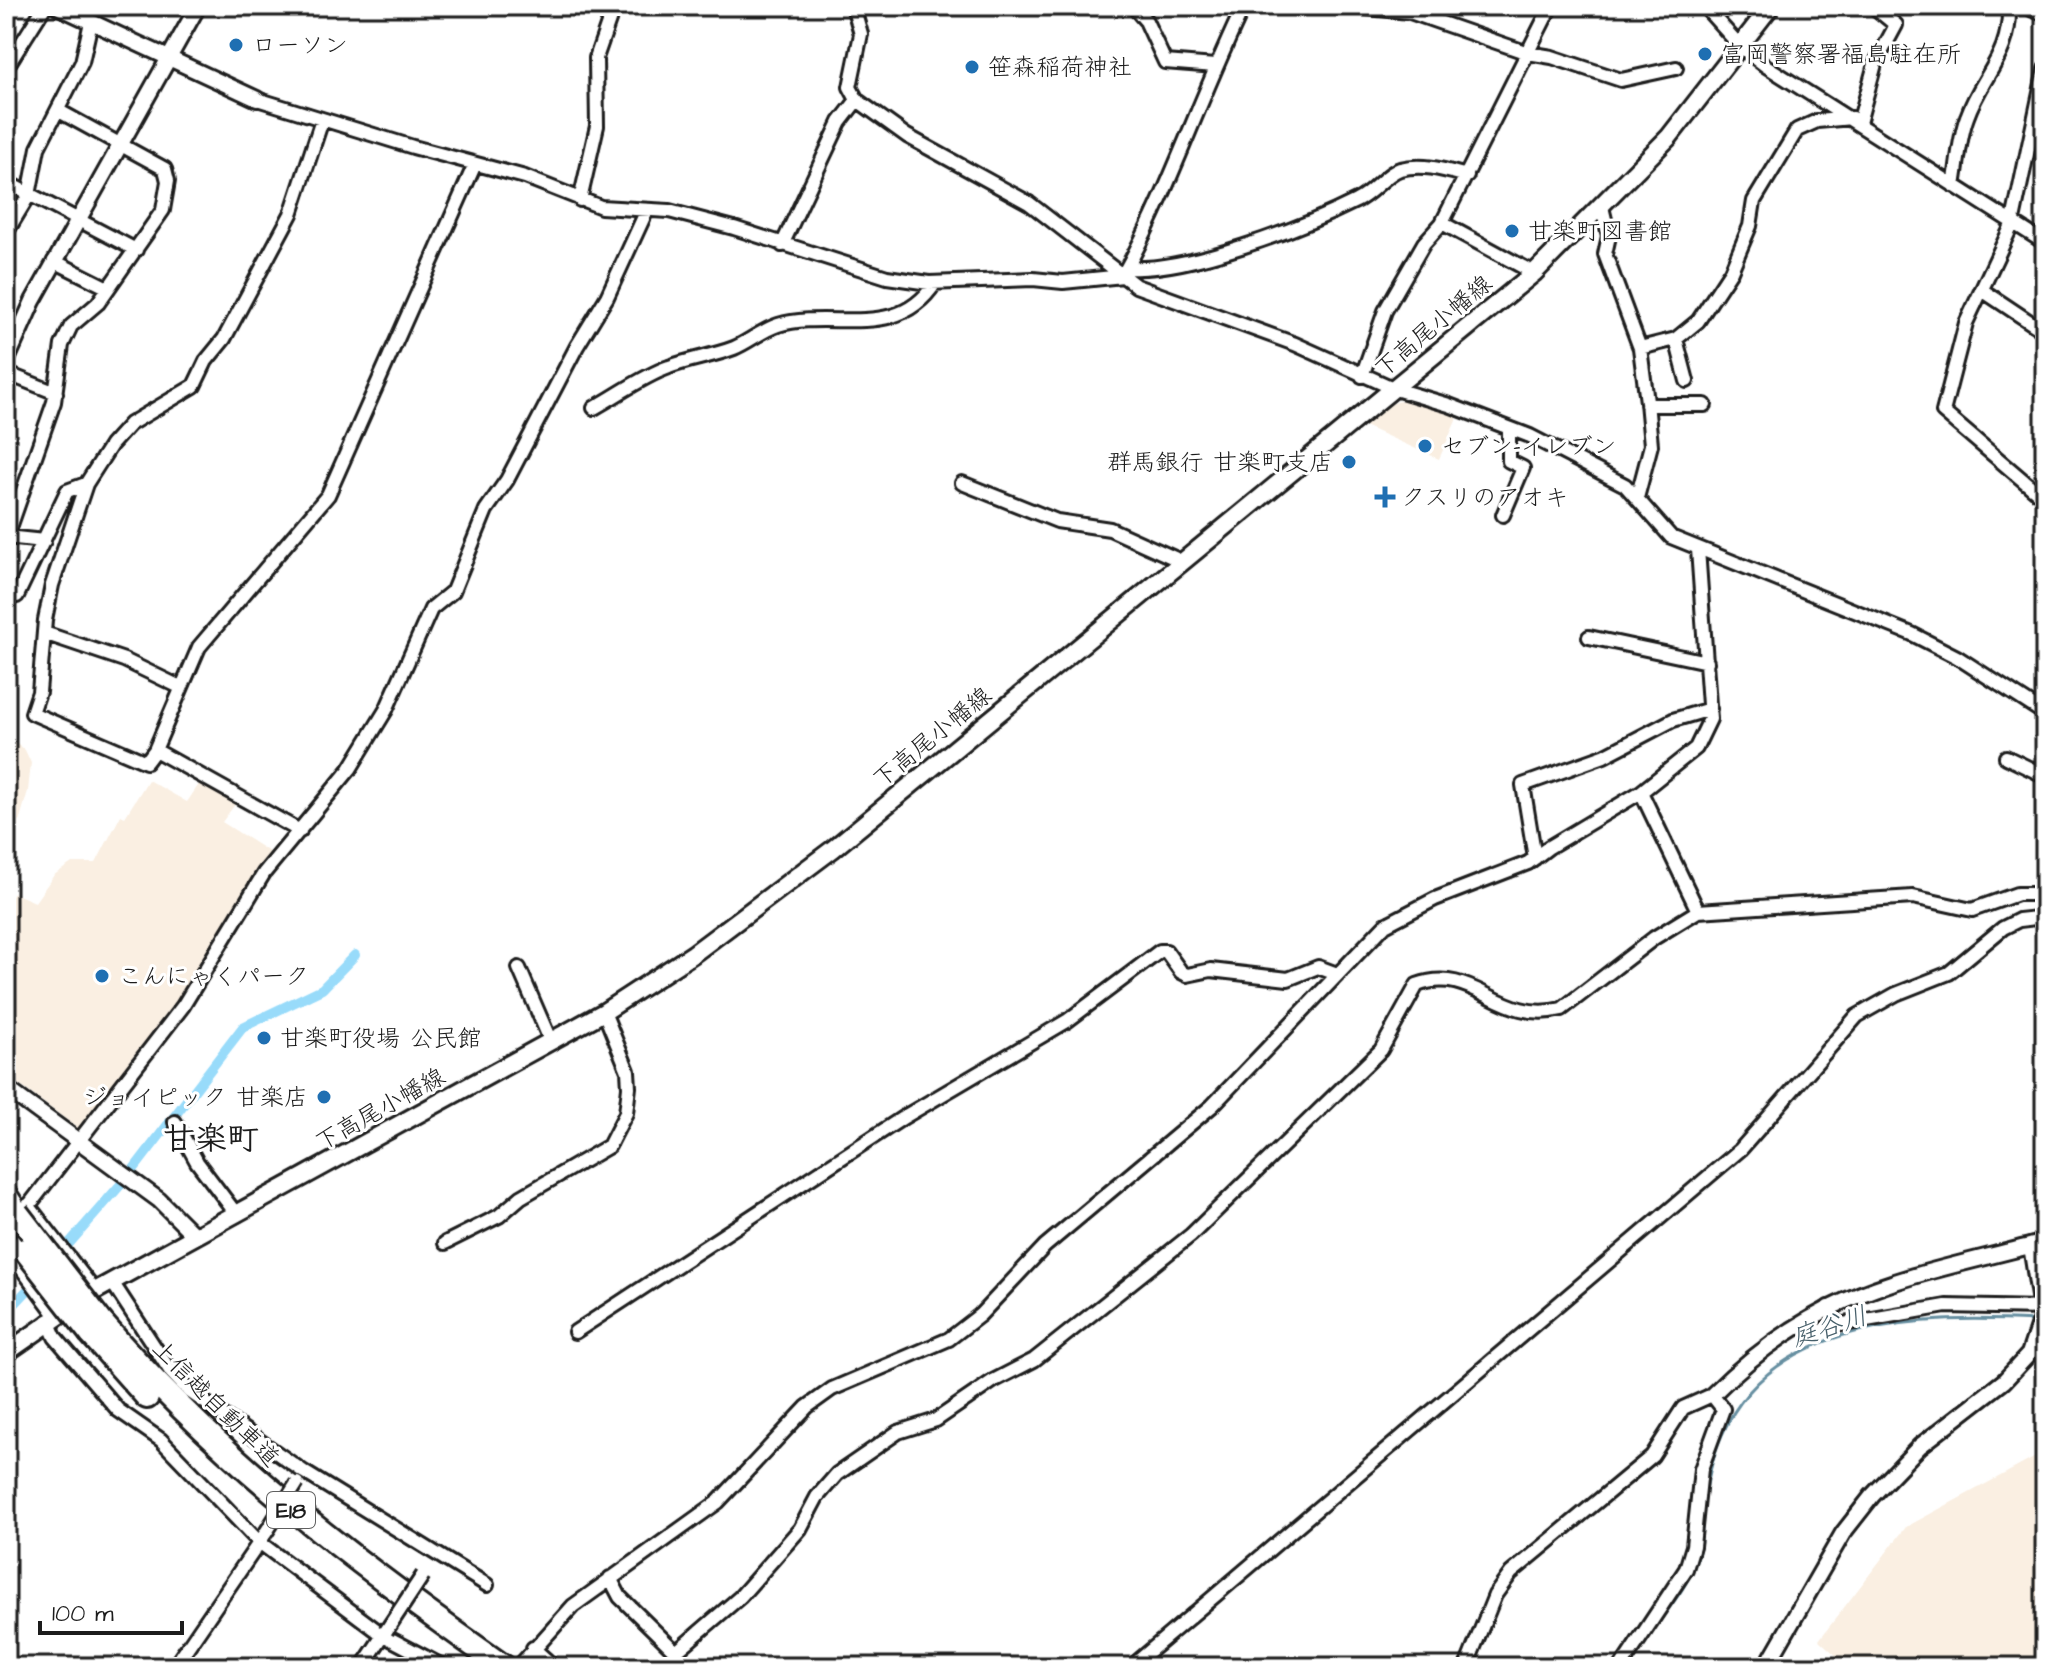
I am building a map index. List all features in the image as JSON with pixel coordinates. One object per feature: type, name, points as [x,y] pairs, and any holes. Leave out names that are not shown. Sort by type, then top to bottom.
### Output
[{"type":"highway","points":[[2034,6],[2045,10]]},
{"type":"highway","name":"上信越自動車道","points":[[12,1216],[156,1406],[263,1505],[356,1579],[480,1667]]},
{"type":"highway","name":"上信越自動車道","points":[[97,1328],[278,1499],[363,1566],[513,1665]]},
{"type":"main road","name":"下高尾小幡線","points":[[6,1353],[52,1318],[95,1291],[604,1012],[693,954],[833,849],[1534,273],[1669,137],[1771,6]]},
{"type":"street","points":[[6,68],[45,6]]},
{"type":"street","points":[[57,6],[257,99],[322,120],[525,177],[601,207],[669,211],[887,277],[935,283],[1033,279],[1063,282],[1165,267],[1314,220],[1366,197],[1397,170],[1422,166],[1467,176]]},
{"type":"street","points":[[6,362],[54,261],[198,6]]},
{"type":"street","points":[[580,200],[597,126],[596,58],[614,6]]},
{"type":"street","points":[[853,6],[861,34],[850,87],[857,100],[907,136],[1029,203],[1158,296],[1295,344],[1395,389],[1449,405],[1605,474],[1625,485],[1671,537],[1912,634],[1957,657],[2045,714]]},
{"type":"street","points":[[1133,6],[1146,21],[1165,62],[1215,66]]},
{"type":"street","points":[[1125,272],[1166,188],[1215,66],[1244,6]]},
{"type":"street","points":[[1345,6],[1410,12],[1528,53],[1552,57],[1621,80],[1676,68]]},
{"type":"street","points":[[1362,376],[1385,311],[1424,243],[1442,223],[1551,6]]},
{"type":"street","points":[[1704,6],[1740,46],[2012,225],[2045,243]]},
{"type":"street","points":[[1855,120],[1875,64],[1896,25],[1873,6]]},
{"type":"street","points":[[1954,186],[1967,116],[2003,53],[2010,26],[2009,6]]},
{"type":"street","points":[[6,233],[29,195],[38,148],[82,62],[91,22]]},
{"type":"street","points":[[2045,69],[2012,225],[1966,323],[1943,412],[2045,499]]},
{"type":"street","points":[[782,245],[833,136],[857,100]]},
{"type":"street","points":[[44,541],[6,538],[56,393],[62,345],[71,326],[98,303],[106,287],[163,210],[168,181],[165,169],[59,111]]},
{"type":"street","points":[[322,120],[291,214],[224,339],[206,361],[194,386],[130,424],[111,445],[86,484],[52,585],[39,692],[32,713],[146,762],[155,750],[199,647],[328,495],[475,164]]},
{"type":"street","points":[[1640,348],[1676,339],[1698,321],[1731,271],[1750,226],[1754,201],[1797,130],[1817,121],[1855,120]]},
{"type":"street","points":[[6,182],[136,250]]},
{"type":"street","points":[[1602,207],[1609,236],[1605,254],[1640,348],[1647,405],[1651,445],[1637,498]]},
{"type":"street","points":[[95,1291],[12,1216],[79,1141],[183,1006],[264,873],[350,769],[386,710],[431,609],[453,591],[486,510],[507,480],[577,346],[607,297],[647,210]]},
{"type":"street","points":[[1442,223],[1534,273]]},
{"type":"street","points":[[54,261],[106,287]]},
{"type":"street","points":[[594,408],[668,367],[736,347],[775,326],[795,322],[862,321],[904,313],[924,299],[935,283]]},
{"type":"street","points":[[1982,290],[2045,332]]},
{"type":"street","points":[[1676,339],[1687,381]]},
{"type":"street","points":[[6,373],[56,393]]},
{"type":"street","points":[[1647,405],[1705,405]]},
{"type":"street","points":[[1503,515],[1523,468],[1509,461],[1509,429]]},
{"type":"street","points":[[962,483],[1057,521],[1110,529],[1183,562]]},
{"type":"street","points":[[6,592],[17,596],[67,491],[86,484]]},
{"type":"street","points":[[513,1665],[573,1606],[718,1502],[807,1407],[832,1389],[949,1339],[980,1315],[1045,1246],[1212,1106],[1385,925],[1407,911],[1495,878],[1535,858],[1641,792],[1696,748],[1710,719],[1698,549]]},
{"type":"street","points":[[44,633],[124,660],[180,687]]},
{"type":"street","points":[[1589,637],[1707,662]]},
{"type":"street","points":[[1535,858],[1523,785],[1604,756],[1673,720],[1710,709]]},
{"type":"street","points":[[155,750],[300,831]]},
{"type":"street","points":[[2006,757],[2045,776]]},
{"type":"street","points":[[1641,792],[1698,911]]},
{"type":"street","points":[[610,1578],[620,1597],[676,1652],[740,1597],[779,1554],[800,1529],[817,1497],[837,1474],[898,1432],[936,1420],[993,1381],[1034,1360],[1191,1235],[1381,1050],[1417,985],[1441,980],[1459,983],[1523,1013],[1562,1009],[1654,938],[1698,911],[1913,897],[1972,910],[2017,894],[2045,894]]},
{"type":"street","points":[[1131,1667],[1741,1149],[1857,1016],[1896,994],[1949,973],[2003,928],[2019,920],[2045,917]]},
{"type":"street","points":[[575,1332],[904,1117],[1067,1021],[1160,951],[1166,951],[1181,972],[1187,975],[1211,970],[1288,979],[1318,967],[1337,974]]},
{"type":"street","points":[[519,968],[551,1042]]},
{"type":"street","points":[[445,1243],[499,1216],[521,1197],[609,1146],[626,1113],[629,1087],[628,1071],[604,1012]]},
{"type":"street","points":[[6,1088],[159,1200],[195,1236]]},
{"type":"street","points":[[175,1122],[197,1162],[237,1215]]},
{"type":"street","points":[[1466,1667],[1495,1595],[1511,1573],[1652,1456],[1683,1408],[1712,1395],[1769,1343],[1828,1307],[1906,1277],[2038,1244],[2042,1315],[2029,1354],[2014,1372],[1920,1446],[1872,1496],[1843,1533],[1766,1667]]},
{"type":"street","points":[[6,1256],[22,1269],[52,1318],[55,1337],[118,1410],[161,1440],[262,1538],[384,1633],[444,1667]]},
{"type":"street","points":[[112,1282],[171,1372],[189,1391],[300,1478],[487,1585]]},
{"type":"street","points":[[1828,1307],[1838,1325],[1946,1306],[2042,1315]]},
{"type":"street","points":[[1621,1667],[1688,1563],[1701,1469],[1723,1409],[1712,1395]]},
{"type":"street","points":[[174,1667],[300,1478]]},
{"type":"street","points":[[362,1667],[434,1554]]},
{"type":"street","points":[[533,1648],[554,1667]]},
{"type":"shaded area","points":[[1408,398],[1459,414],[1439,459],[1362,425],[1389,405]]},
{"type":"shaded area","points":[[6,734],[25,750],[31,763],[28,791],[6,867]]},
{"type":"shaded area","name":"こんにゃくパーク","points":[[148,780],[187,802],[202,780],[239,799],[222,822],[274,855],[184,1000],[84,1128],[79,1129],[6,1075],[6,906],[14,893],[35,902],[54,875],[72,863],[96,863],[121,815],[125,817]]},
{"type":"shaded area","points":[[2045,1452],[2045,1667],[1831,1667],[1839,1658],[1819,1640],[1906,1527]]},
{"type":"waterway","points":[[59,1255],[130,1174],[243,1027],[322,989],[355,955]]},
{"type":"waterway","points":[[6,1313],[38,1279]]},
{"type":"waterway","name":"庭谷川","points":[[1631,1667],[1683,1588],[1697,1559],[1708,1482],[1722,1435],[1746,1396],[1777,1367],[1815,1345],[1902,1323],[1993,1319],[2036,1321]]},
{"type":"place","name":"ローソン","points":[[236,45]]},
{"type":"place","name":"富岡警察署福島駐在所","points":[[1705,54]]},
{"type":"place","name":"笹森稲荷神社","points":[[972,67]]},
{"type":"place","name":"甘楽町図書館","points":[[1512,231]]},
{"type":"place","name":"セブン-イレブン","points":[[1425,446]]},
{"type":"place","name":"群馬銀行 甘楽町支店","points":[[1349,462]]},
{"type":"place","name":"クスリのアオキ","points":[[1385,497]]},
{"type":"place","name":"こんにゃくパーク","points":[[102,976]]},
{"type":"place","name":"甘楽町役場 公民館","points":[[264,1038]]},
{"type":"place","name":"ジョイピック 甘楽店","points":[[324,1097]]},
{"type":"district","name":"甘楽町","points":[[211,1138]]}]
